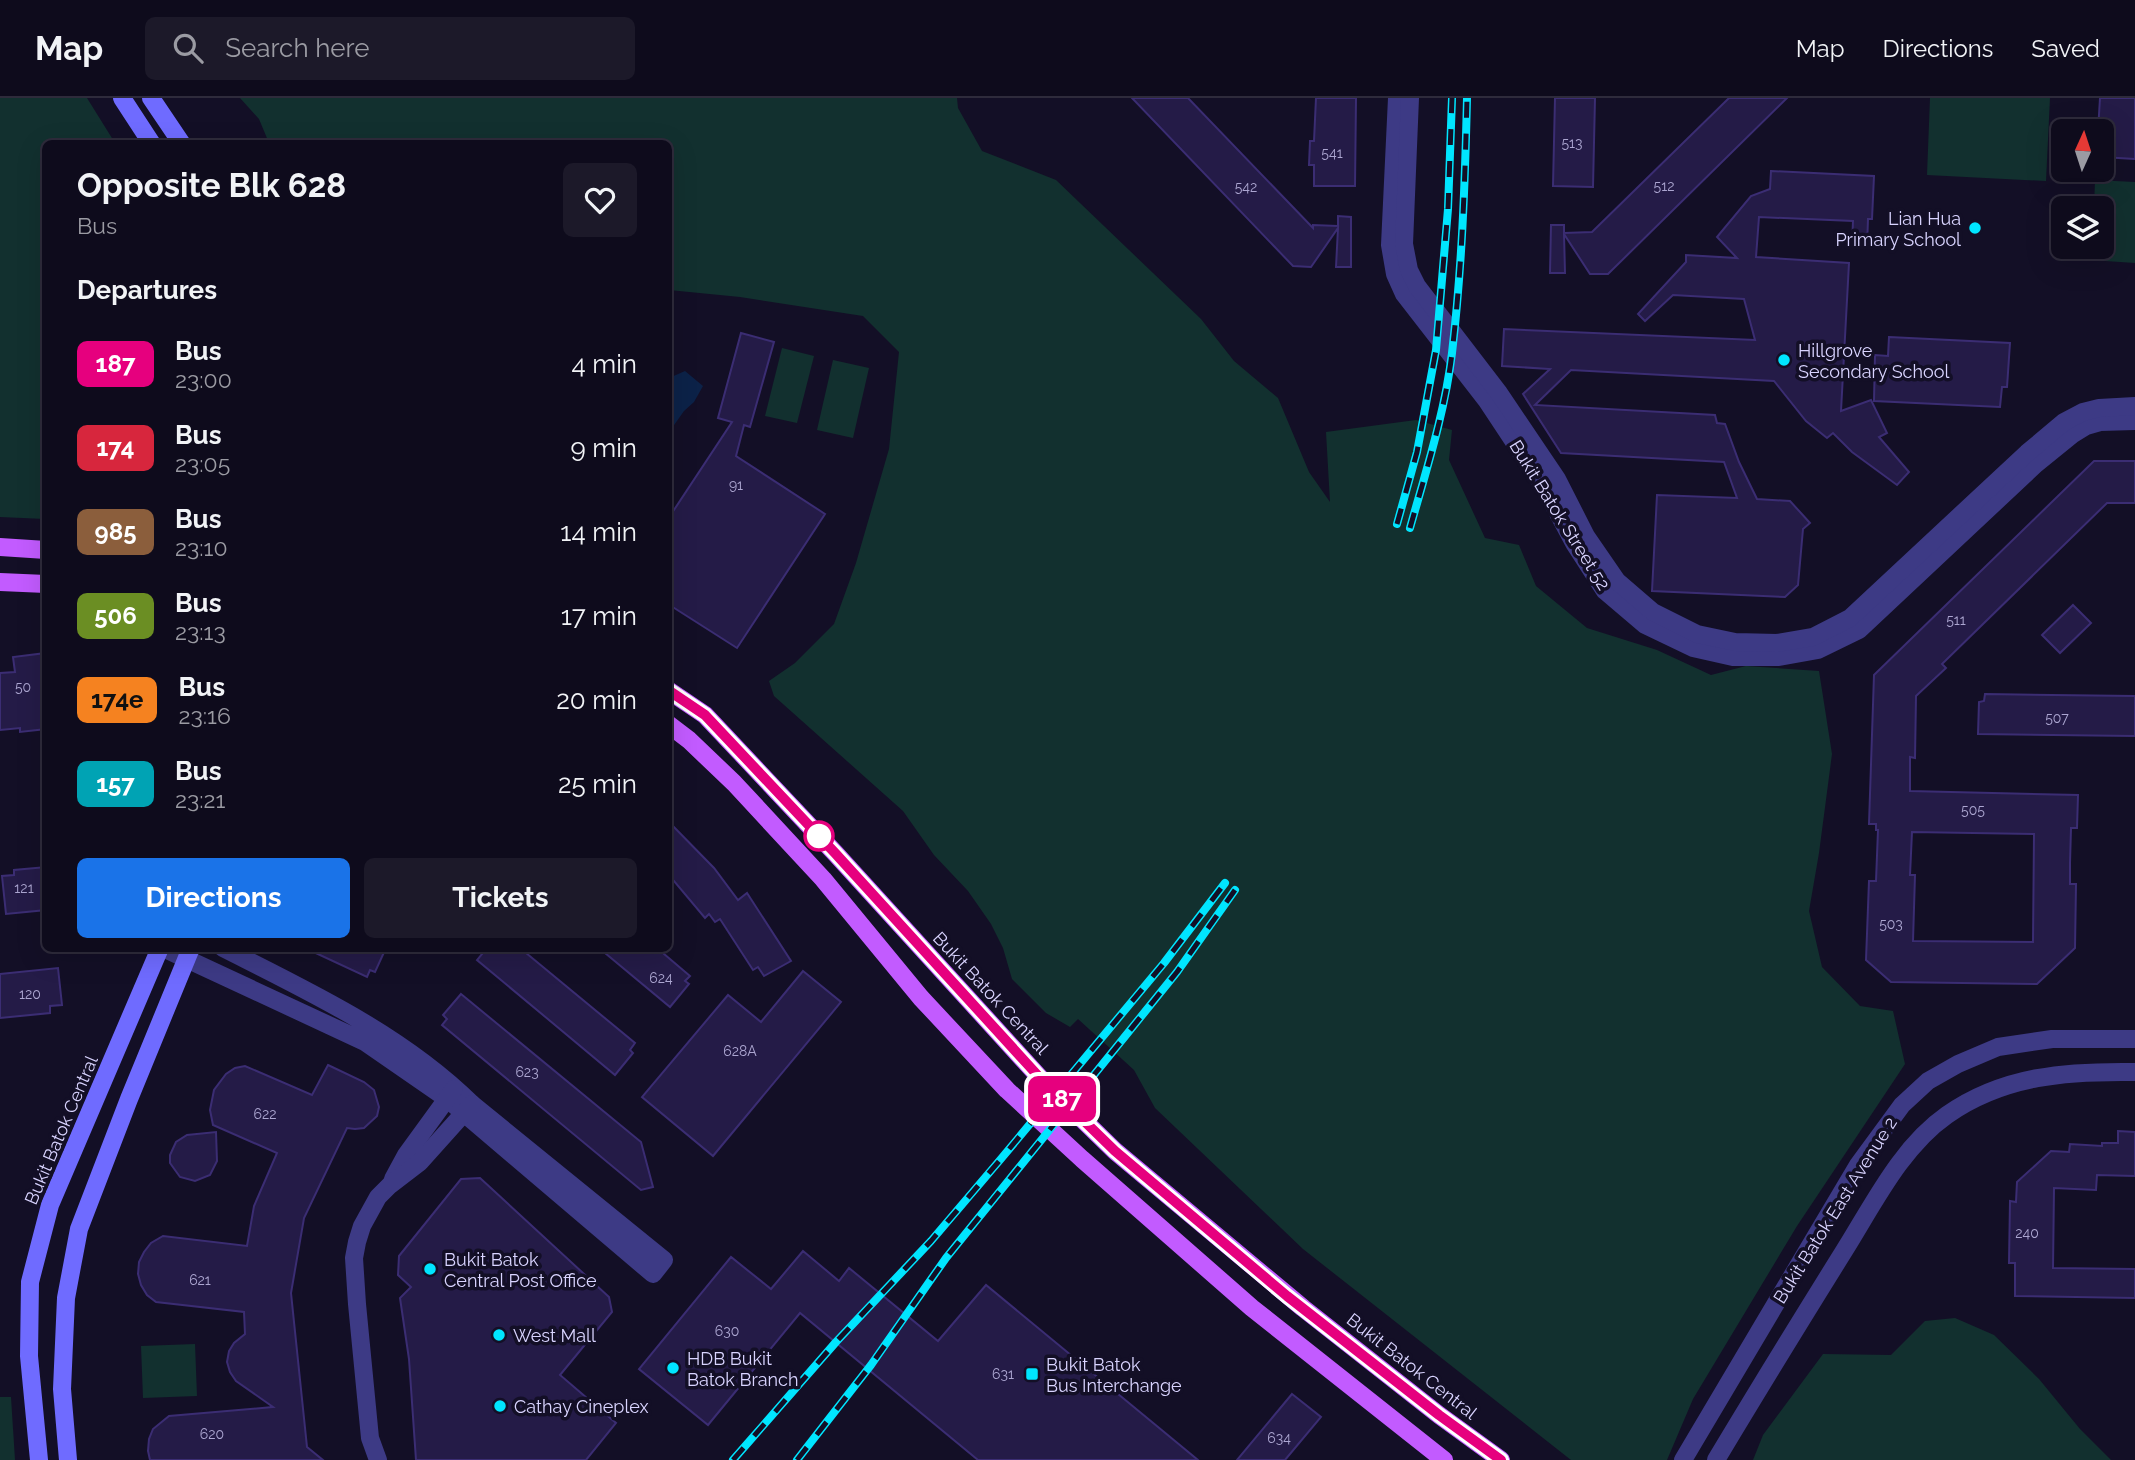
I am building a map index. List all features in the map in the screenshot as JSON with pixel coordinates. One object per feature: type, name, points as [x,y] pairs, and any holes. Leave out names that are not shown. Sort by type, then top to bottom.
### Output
[{"type":"main road","points":[[122,98],[149,140]]},
{"type":"main road","points":[[151,98],[179,140]]},
{"type":"main road","points":[[0,547],[42,550]]},
{"type":"main road","points":[[0,582],[42,584]]},
{"type":"main road","name":"Bukit Batok Central","points":[[672,693],[705,715],[1041,1079],[1115,1151],[1282,1292],[1501,1460]]},
{"type":"main road","points":[[672,727],[734,783],[823,879],[921,998],[1007,1090],[1232,1291],[1444,1460]]},
{"type":"main road","name":"Bukit Batok Central","points":[[39,1460],[29,1356],[30,1282],[50,1205],[159,952]]},
{"type":"main road","points":[[68,1460],[62,1389],[66,1298],[79,1229],[115,1132],[189,954]]},
{"type":"street","name":"Bukit Batok Street 52","points":[[1397,98],[1390,245],[1395,274],[1404,294],[1488,401],[1545,487],[1574,543],[1605,591],[1645,625],[1693,648],[1734,657],[1779,657],[1818,650],[1858,630],[2036,464],[2073,434],[2086,426],[2101,422],[2135,421]]},
{"type":"street","name":"Bukit Batok Street 52","points":[[1410,98],[1404,244],[1409,270],[1417,286],[1499,393],[1557,480],[1586,536],[1617,581],[1653,612],[1697,634],[1735,642],[1777,643],[1813,637],[1850,618],[2026,453],[2064,422],[2091,410],[2135,406]]},
{"type":"street","name":"Bukit Batok Central","points":[[231,952],[371,1027],[658,1267]]},
{"type":"street","name":"Bukit Batok Central","points":[[189,954],[365,1042],[451,1093]]},
{"type":"street","name":"Bukit Batok East Avenue 2","points":[[1683,1460],[1858,1165],[1902,1105],[1927,1082],[1958,1064],[1998,1047],[2052,1039],[2135,1039]]},
{"type":"street","name":"Bukit Batok East Avenue 2","points":[[1716,1460],[1877,1199],[1921,1138],[1946,1115],[2017,1081],[2071,1072],[2135,1072]]},
{"type":"street","points":[[367,1460],[370,1438],[354,1258],[362,1226],[369,1211],[390,1185],[406,1155],[451,1093]]},
{"type":"street","points":[[390,1185],[420,1162],[469,1109]]},
{"type":"street","points":[[370,1438],[378,1460]]},
{"type":"green space","points":[[0,98],[87,98],[113,140],[42,140],[42,519],[0,517]]},
{"type":"green space","points":[[240,98],[957,98],[958,108],[982,151],[1056,180],[1201,319],[1234,361],[1278,398],[1309,472],[1330,502],[1326,432],[1416,420],[1452,430],[1449,460],[1485,538],[1519,545],[1536,586],[1587,628],[1657,650],[1711,675],[1746,666],[1819,671],[1832,754],[1809,911],[1822,967],[1860,1006],[1893,1011],[1905,1064],[1797,1226],[1693,1399],[1667,1460],[1571,1460],[1303,1249],[1155,1108],[1134,1070],[1078,1019],[1070,1027],[1046,1013],[1012,979],[1003,948],[991,924],[968,891],[934,855],[903,811],[774,696],[769,681],[795,663],[834,624],[856,563],[889,449],[899,352],[863,316],[740,297],[672,290],[672,140],[268,140],[259,119]]},
{"type":"green space","points":[[1930,98],[2050,98],[2046,181],[1927,175]]},
{"type":"green space","points":[[2095,182],[2135,182],[2135,263],[2090,260],[2114,259],[2114,196],[2094,196]]},
{"type":"green space","points":[[782,348],[814,356],[797,423],[765,416]]},
{"type":"green space","points":[[833,360],[869,368],[853,438],[817,430]]},
{"type":"green space","points":[[1955,1318],[1994,1335],[2039,1379],[2080,1429],[2111,1460],[1753,1460],[1763,1435],[1823,1354],[1891,1355],[1925,1321]]},
{"type":"green space","points":[[195,1344],[197,1396],[143,1398],[141,1346]]},
{"type":"green space","points":[[0,1397],[11,1397],[15,1460],[0,1460]]},
{"type":"water","points":[[685,371],[703,386],[694,402],[672,428],[672,377]]},
{"type":"building","points":[[1132,98],[1188,98],[1313,228],[1313,225],[1338,226],[1338,216],[1351,217],[1351,267],[1336,267],[1338,228],[1311,267],[1293,266]]},
{"type":"building","points":[[1316,98],[1356,98],[1355,186],[1314,186],[1314,165],[1309,165],[1310,141],[1314,141]]},
{"type":"building","points":[[1555,98],[1595,98],[1593,187],[1553,186]]},
{"type":"building","points":[[1729,98],[1787,98],[1608,274],[1590,274],[1564,234],[1565,273],[1550,273],[1551,225],[1564,225],[1564,233],[1592,232]]},
{"type":"building","points":[[2100,98],[2135,98],[2135,159],[2114,158],[2114,119],[2099,119]]},
{"type":"building","points":[[1771,171],[1874,176],[1872,219],[1868,219],[1867,247],[1852,246],[1853,221],[1759,217],[1756,257],[1849,263],[1841,411],[1871,400],[1887,433],[1879,437],[1909,472],[1897,485],[1852,452],[1833,433],[1827,438],[1806,421],[1774,381],[1571,370],[1535,405],[1715,415],[1717,423],[1725,424],[1757,499],[1790,501],[1810,523],[1803,529],[1798,585],[1785,597],[1652,591],[1657,495],[1737,498],[1724,462],[1561,453],[1523,394],[1550,369],[1502,366],[1504,329],[1755,340],[1744,299],[1673,295],[1645,321],[1638,314],[1686,262],[1686,255],[1737,258],[1717,237],[1751,196],[1770,189]]},
{"type":"building","points":[[741,333],[774,342],[750,427],[744,425],[736,456],[825,514],[737,648],[672,607],[672,513],[732,422],[718,418]]},
{"type":"building","points":[[1889,337],[2010,343],[2007,387],[2002,387],[2000,407],[1874,401],[1875,355],[1888,356]]},
{"type":"building","points":[[2094,461],[2135,461],[2135,503],[2107,503],[1942,664],[1946,668],[1916,696],[1915,758],[1910,757],[1910,791],[2078,795],[2077,828],[2071,828],[2070,863],[2070,884],[2076,884],[2075,948],[2037,984],[1891,982],[1866,960],[1869,881],[1876,881],[1878,830],[1876,824],[1869,824],[1874,675]],"holes":[[[1912,832],[2034,834],[2033,942],[1913,941],[1915,875],[1910,875]]]},
{"type":"building","points":[[2073,605],[2091,623],[2060,653],[2042,635]]},
{"type":"building","points":[[42,653],[42,729],[20,732],[20,728],[0,730],[0,673],[15,672],[13,657]]},
{"type":"building","points":[[1985,694],[2135,696],[2135,736],[1978,734],[1979,702],[1984,701]]},
{"type":"building","points":[[672,825],[714,868],[738,900],[747,893],[791,961],[764,976],[758,967],[753,970],[720,919],[715,922],[709,914],[705,918],[672,879]]},
{"type":"building","points":[[42,867],[42,910],[6,914],[2,876],[14,875],[14,870]]},
{"type":"building","points":[[314,952],[384,952],[375,972],[370,970],[367,977]]},
{"type":"building","points":[[484,952],[525,952],[635,1043],[630,1050],[633,1053],[615,1075],[477,960]]},
{"type":"building","points":[[604,952],[662,952],[690,976],[685,981],[689,984],[670,1007]]},
{"type":"building","points":[[58,968],[62,1005],[50,1006],[50,1013],[0,1018],[0,974]]},
{"type":"building","points":[[803,971],[841,1002],[713,1156],[642,1097],[728,995],[761,1022]]},
{"type":"building","points":[[461,994],[641,1142],[653,1187],[641,1190],[442,1025],[447,1019],[443,1015]]},
{"type":"building","points":[[328,1065],[364,1082],[374,1090],[379,1107],[377,1116],[364,1128],[347,1128],[304,1218],[291,1293],[307,1447],[323,1460],[150,1460],[149,1439],[153,1429],[169,1416],[273,1407],[236,1381],[230,1372],[227,1362],[229,1351],[245,1334],[244,1312],[156,1302],[147,1295],[138,1274],[139,1262],[144,1252],[151,1243],[163,1236],[247,1246],[254,1206],[277,1153],[213,1125],[210,1110],[214,1090],[226,1074],[245,1066],[312,1095]]},
{"type":"building","points":[[2118,1131],[2135,1132],[2135,1176],[2097,1175],[2096,1190],[2054,1188],[2053,1268],[2135,1269],[2135,1298],[2015,1296],[2015,1263],[2009,1263],[2010,1201],[2016,1202],[2017,1182],[2051,1151],[2069,1152],[2070,1144],[2102,1146],[2102,1143],[2118,1143]]},
{"type":"building","points":[[216,1132],[217,1161],[210,1175],[195,1181],[180,1177],[170,1163],[170,1155],[176,1142],[187,1135]]},
{"type":"building","name":"West Mall","points":[[480,1178],[609,1297],[612,1312],[560,1375],[616,1423],[586,1460],[416,1460],[409,1359],[400,1298],[411,1287],[398,1275],[399,1256],[461,1179]]},
{"type":"building","points":[[803,1251],[839,1281],[849,1268],[938,1341],[986,1285],[1198,1460],[978,1460],[800,1313],[708,1425],[639,1369],[731,1257],[771,1289]]},
{"type":"building","points":[[1292,1394],[1321,1417],[1285,1460],[1237,1460]]},
{"type":"railway","points":[[1397,524],[1417,452],[1436,350],[1448,209],[1452,98]]},
{"type":"railway","points":[[1410,528],[1440,419],[1452,353],[1462,226],[1467,98]]},
{"type":"railway","points":[[733,1460],[836,1342],[931,1241],[1164,963],[1225,883]]},
{"type":"railway","points":[[797,1460],[871,1365],[946,1258],[1177,972],[1235,890]]},
{"type":"bus line","name":"187","points":[[672,693],[705,715],[1041,1079],[1115,1151],[1287,1296],[1501,1460]]},
{"type":"place","name":"Lian Hua Primary School","points":[[1975,228]]},
{"type":"place","name":"Hillgrove Secondary School","points":[[1784,360]]},
{"type":"place","name":"Bukit Batok Central Post Office","points":[[430,1269]]},
{"type":"place","name":"West Mall","points":[[499,1335]]},
{"type":"place","name":"HDB Bukit Batok Branch","points":[[673,1368]]},
{"type":"place","name":"Bukit Batok Bus Interchange","points":[[1032,1374]]},
{"type":"place","name":"Cathay Cineplex","points":[[500,1406]]}]
